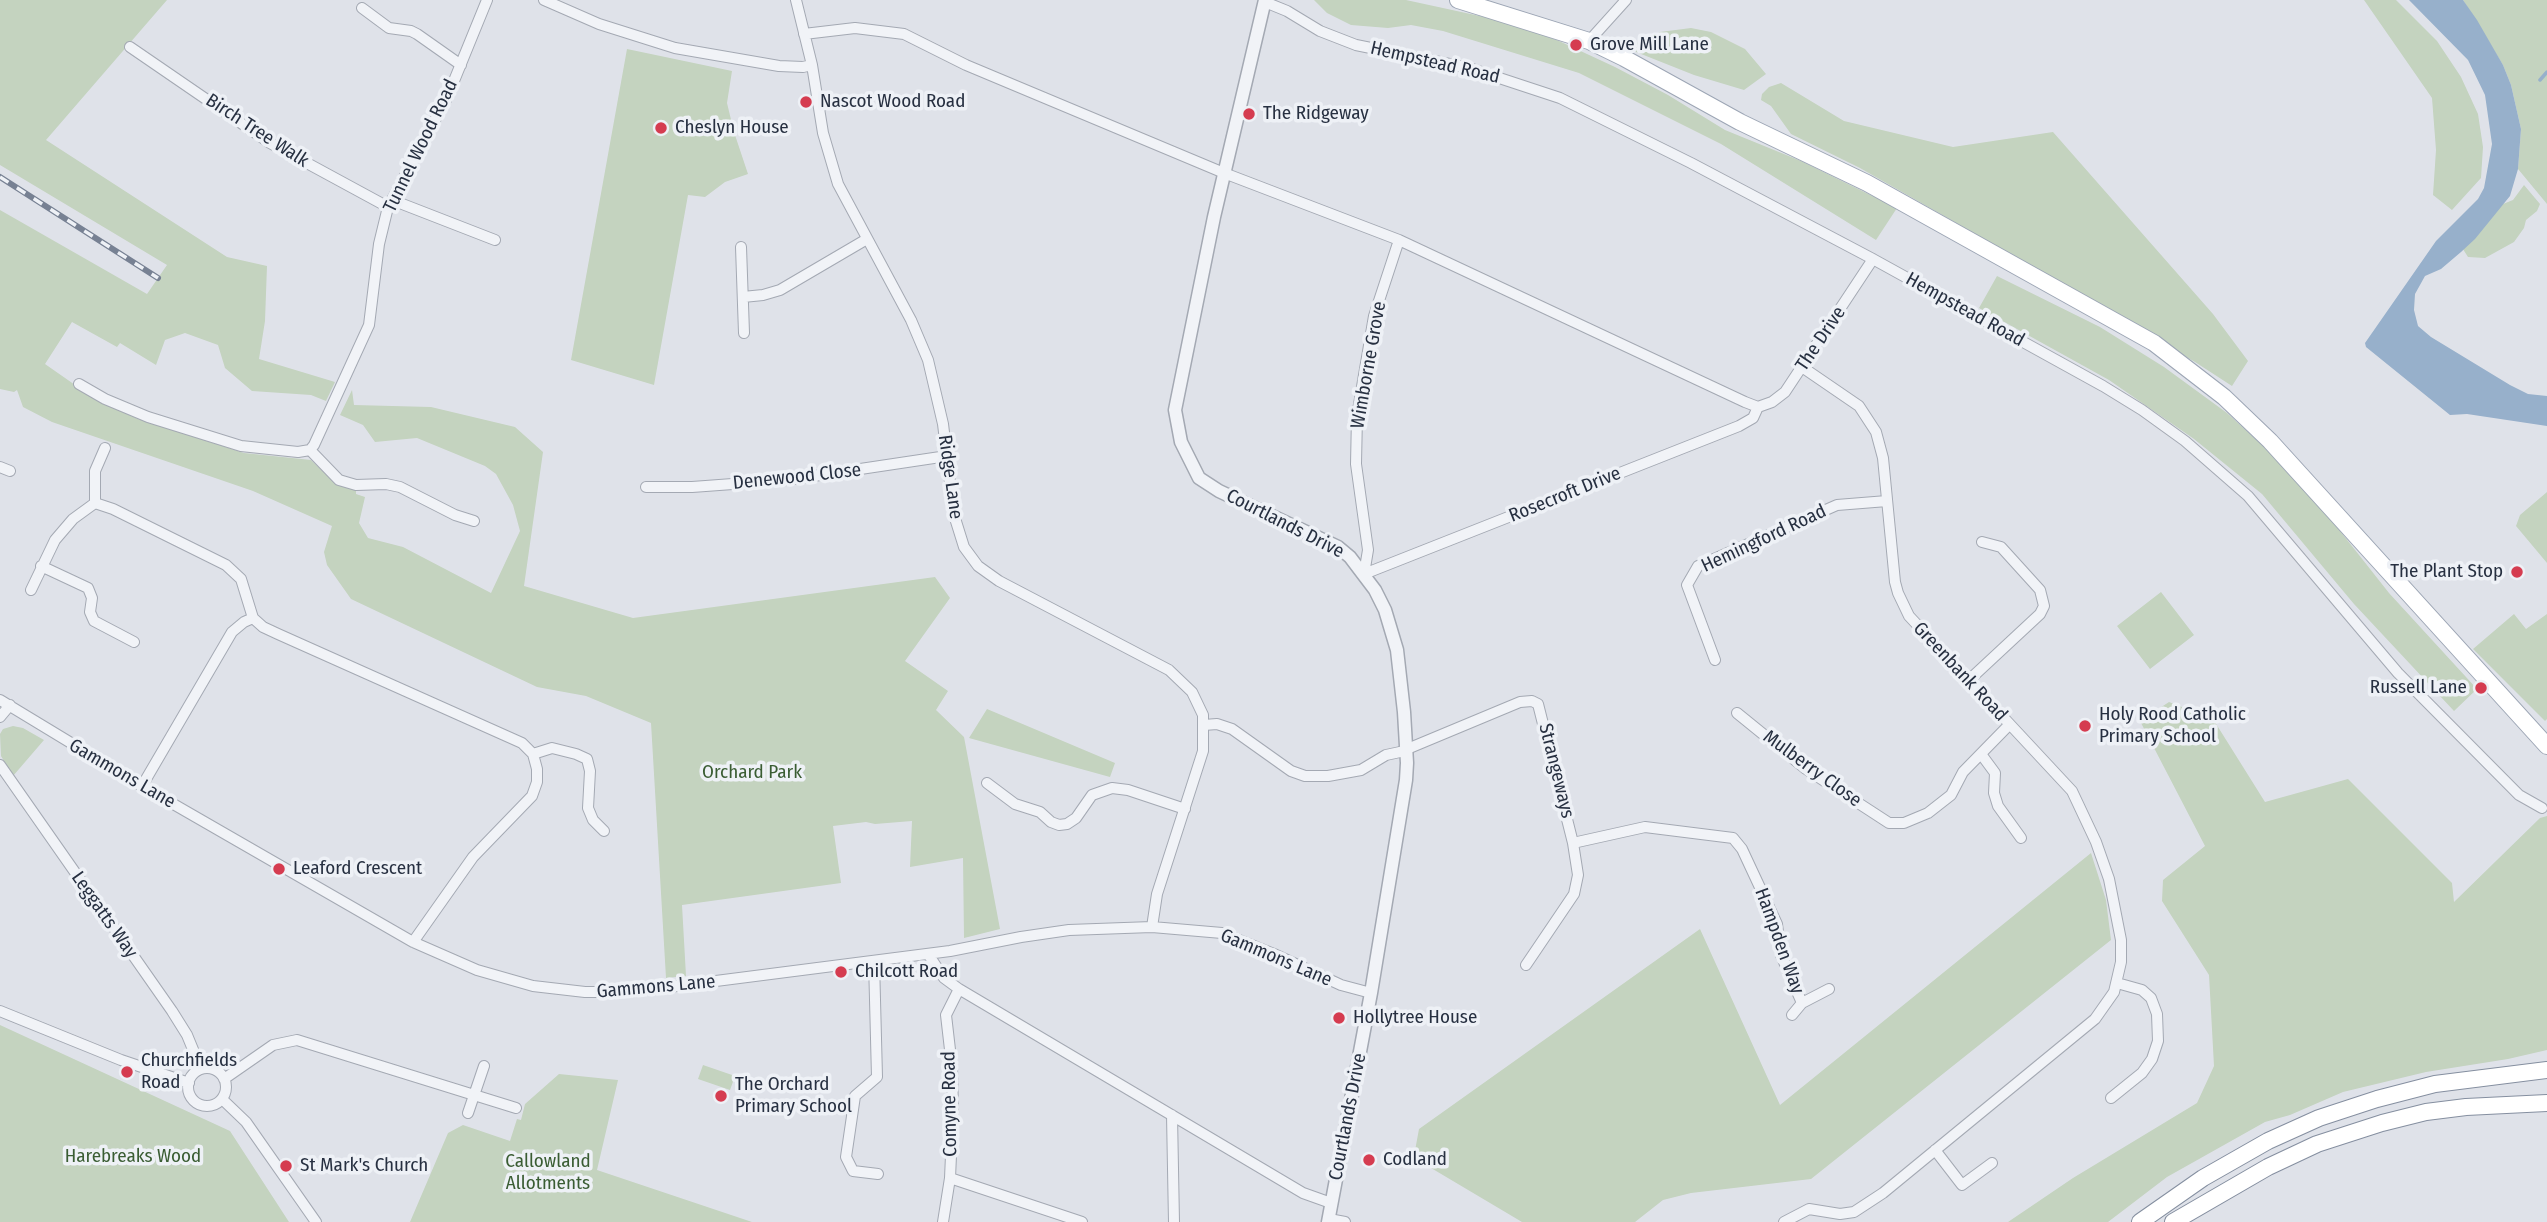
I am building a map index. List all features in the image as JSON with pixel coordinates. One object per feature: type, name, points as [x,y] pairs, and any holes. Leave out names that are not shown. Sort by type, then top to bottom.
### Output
[{"type":"main road","points":[[1458,0],[1589,41],[1740,122],[1867,183],[2154,343],[2224,397],[2270,441],[2544,738]]},
{"type":"main road","points":[[2140,1222],[2203,1178],[2268,1141],[2319,1118],[2376,1099],[2435,1084],[2547,1070]]},
{"type":"main road","points":[[2173,1222],[2235,1185],[2317,1144],[2382,1123],[2426,1112],[2466,1107],[2546,1103]]},
{"type":"main road","points":[[2189,1222],[2235,1185]]},
{"type":"street","name":"Tunnel Wood Road","points":[[310,450],[369,325],[379,244],[390,204],[447,98],[487,0]]},
{"type":"street","points":[[544,0],[599,24],[675,48],[779,66],[812,65]]},
{"type":"street","name":"Ridge Lane","points":[[796,0],[812,65],[827,152],[838,184],[911,320],[928,360],[938,396],[956,527],[964,547],[978,566],[999,581],[1169,670],[1192,692],[1203,715],[1203,751],[1157,894],[1152,927]]},
{"type":"street","points":[[1589,41],[1626,0]]},
{"type":"street","name":"Courtlands Drive","points":[[1265,1],[1224,173],[1175,410],[1181,442],[1199,478],[1208,485],[1338,547],[1350,557],[1384,610],[1397,650],[1406,750],[1404,790],[1328,1221]]},
{"type":"street","name":"Hempstead Road","points":[[1265,1],[1320,31],[1356,45],[1469,68],[1560,97],[1691,163],[2103,386],[2185,441],[2248,496],[2399,673],[2519,795],[2542,808]]},
{"type":"street","points":[[362,8],[389,28],[411,31],[461,65]]},
{"type":"street","points":[[804,34],[855,28],[904,34],[966,65],[1224,173],[1399,240],[1758,407]]},
{"type":"street","name":"Birch Tree Walk","points":[[130,47],[270,143],[390,204],[495,240]]},
{"type":"street","points":[[743,297],[763,295],[780,289],[867,239]]},
{"type":"street","name":"Wimborne Grove","points":[[1364,575],[1368,550],[1356,464],[1357,416],[1374,316],[1399,240]]},
{"type":"street","points":[[741,247],[744,333]]},
{"type":"street","name":"The Drive","points":[[1758,407],[1779,398],[1873,260]]},
{"type":"street","name":"Greenbank Road","points":[[1785,1221],[1809,1209],[1847,1218],[1868,1204],[2095,1019],[2110,1000],[2117,983],[2121,940],[2115,901],[2096,842],[2072,791],[1919,628],[1903,607],[1895,582],[1881,450],[1867,414],[1847,396],[1802,367]]},
{"type":"street","points":[[79,384],[105,399],[148,417],[241,446],[298,452],[310,450],[339,480],[356,485],[386,484],[400,487],[455,515],[474,521]]},
{"type":"street","name":"Rosecroft Drive","points":[[1364,575],[1739,426],[1753,418],[1758,407]]},
{"type":"street","points":[[95,503],[95,471],[105,448]]},
{"type":"street","name":"Denewood Close","points":[[646,487],[692,487],[787,480],[947,456]]},
{"type":"street","name":"Hemingford Road","points":[[1716,660],[1687,585],[1698,566],[1826,509],[1838,505],[1887,501]]},
{"type":"street","points":[[31,590],[51,545],[67,526],[95,503]]},
{"type":"street","points":[[95,503],[113,509],[226,565],[241,579],[253,618],[263,627],[514,739],[533,754],[537,776],[532,796],[473,857],[413,942]]},
{"type":"street","points":[[1968,681],[2040,614],[2044,606],[2040,590],[2001,547],[1982,542]]},
{"type":"street","points":[[41,566],[84,584],[91,593],[89,612],[94,621],[134,642]]},
{"type":"street","points":[[142,786],[232,632],[253,618]]},
{"type":"street","name":"Strangeways","points":[[1406,750],[1520,702],[1535,702],[1541,709],[1578,867],[1577,885],[1574,894],[1526,965]]},
{"type":"street","points":[[0,717],[5,703]]},
{"type":"street","name":"Gammons Lane","points":[[5,703],[53,734],[413,942],[453,961],[509,980],[552,989],[605,993],[928,954],[1069,930],[1152,927],[1222,933],[1341,985],[1370,993]]},
{"type":"street","name":"Mulberry Close","points":[[1737,713],[1806,769],[1889,823],[1904,823],[1928,813],[1951,795],[1963,772],[1981,754]]},
{"type":"street","points":[[1204,725],[1217,724],[1232,729],[1291,771],[1305,776],[1354,772],[1386,755],[1406,750]]},
{"type":"street","points":[[2009,725],[1981,754],[1995,773],[1994,793],[1998,806],[2021,838]]},
{"type":"street","points":[[533,754],[552,748],[587,759],[590,771],[588,808],[593,820],[604,831]]},
{"type":"street","name":"Leggatts Way","points":[[0,765],[172,1011],[187,1035],[201,1069]]},
{"type":"street","points":[[987,783],[1015,804],[1040,812],[1059,825],[1067,824],[1076,818],[1093,795],[1112,788],[1128,790],[1185,809]]},
{"type":"street","name":"Hampden Way","points":[[1573,843],[1645,827],[1733,838],[1741,849],[1777,924],[1781,955],[1802,1003]]},
{"type":"street","points":[[928,954],[944,978],[959,989],[1312,1197],[1331,1203]]},
{"type":"street","points":[[874,961],[877,1077],[855,1096],[846,1157],[853,1171],[878,1174]]},
{"type":"street","points":[[2111,1098],[2142,1073],[2152,1059],[2158,1041],[2157,1014],[2151,998],[2142,990],[2117,983]]},
{"type":"street","name":"Comyne Road","points":[[943,1222],[950,1178],[953,1110],[952,1067],[946,1015],[959,989]]},
{"type":"street","name":"Hampden Way","points":[[1792,1015],[1802,1003],[1829,989]]},
{"type":"street","points":[[0,1012],[121,1060],[189,1083]]},
{"type":"street","points":[[224,1079],[273,1045],[297,1040],[516,1108]]},
{"type":"street","points":[[468,1113],[484,1066]]},
{"type":"street","points":[[201,1069],[212,1069],[224,1079],[226,1089],[222,1099],[211,1106],[199,1104],[190,1095],[189,1083],[195,1072],[201,1069]]},
{"type":"street","points":[[222,1099],[246,1122],[316,1222]]},
{"type":"street","points":[[1172,1115],[1174,1222]]},
{"type":"street","points":[[1935,1150],[1962,1185],[1992,1163]]},
{"type":"street","points":[[950,1178],[1082,1222]]},
{"type":"street","points":[[1328,1221],[1345,1222]]},
{"type":"green space","name":"Orchard Park","points":[[0,0],[167,0],[46,140],[227,257],[267,266],[265,321],[259,359],[335,382],[326,401],[311,395],[252,391],[225,368],[218,345],[185,333],[165,340],[156,365],[120,343],[117,347],[72,322],[45,364],[98,401],[138,419],[244,453],[311,460],[333,481],[356,490],[356,494],[365,497],[359,523],[368,538],[403,547],[491,593],[520,531],[513,505],[496,474],[485,466],[417,438],[375,442],[363,425],[340,415],[352,390],[354,405],[431,407],[515,427],[543,452],[524,586],[633,618],[935,577],[950,598],[905,661],[948,691],[936,710],[964,737],[1000,929],[964,938],[963,858],[910,867],[912,821],[833,826],[841,883],[682,905],[686,976],[666,978],[651,723],[586,696],[537,687],[351,599],[327,565],[324,552],[332,526],[253,491],[52,422],[23,407],[17,390],[14,392],[0,389],[0,210],[147,294],[167,265],[0,165]]},
{"type":"green space","points":[[1314,0],[1406,0],[1512,23],[1615,67],[1725,130],[1801,161],[1897,208],[1876,240],[1721,144],[1579,73],[1443,31],[1411,25],[1388,28],[1351,25],[1327,13]]},
{"type":"green space","points":[[2364,0],[2396,0],[2437,41],[2461,77],[2478,114],[2483,147],[2481,178],[2452,210],[2433,195],[2436,150],[2432,98]]},
{"type":"green space","points":[[2463,0],[2547,0],[2547,204],[2518,169],[2521,129],[2511,85],[2503,65]]},
{"type":"green space","points":[[1691,28],[1711,32],[1745,49],[1766,74],[1744,90],[1694,75],[1626,48],[1660,32]]},
{"type":"green space","points":[[627,49],[732,71],[727,103],[748,174],[725,182],[705,197],[688,195],[654,385],[571,360]]},
{"type":"green space","points":[[1781,83],[1844,121],[1953,147],[2053,132],[2213,314],[2248,361],[2232,386],[1860,168],[1791,134],[1771,106],[1761,100],[1762,94],[1769,87]]},
{"type":"green space","points":[[2524,185],[2540,204],[2537,211],[2526,220],[2514,242],[2485,258],[2468,257],[2461,246],[2493,208],[2513,200]]},
{"type":"green space","points":[[1997,276],[2100,327],[2164,367],[2227,413],[2271,453],[2329,517],[2389,593],[2477,689],[2454,711],[2354,604],[2262,494],[2194,439],[2109,380],[1979,308]]},
{"type":"green space","points":[[2547,492],[2547,563],[2516,526],[2520,515]]},
{"type":"green space","points":[[2161,592],[2194,635],[2150,669],[2117,626]]},
{"type":"green space","points":[[2514,614],[2526,629],[2547,614],[2545,721],[2473,649]]},
{"type":"green space","points":[[2169,702],[2213,719],[2265,802],[2348,779],[2452,883],[2454,902],[2540,818],[2547,816],[2547,1050],[2426,1072],[2343,1092],[2290,1115],[2265,1122],[2167,1177],[2108,1222],[2008,1222],[2073,1178],[2197,1103],[2214,1066],[2209,975],[2162,901],[2163,880],[2205,846],[2140,721]]},
{"type":"green space","points":[[987,709],[1115,763],[1110,777],[969,738]]},
{"type":"green space","points":[[13,726],[23,728],[44,740],[13,776],[1,756],[0,734],[3,729]]},
{"type":"green space","points":[[2091,853],[2106,900],[2111,940],[1811,1179],[1691,1193],[1663,1200],[1635,1222],[1522,1222],[1414,1156],[1419,1129],[1700,929],[1780,1105]]},
{"type":"green space","name":"Harebreaks Wood","points":[[0,1025],[230,1131],[289,1222],[0,1222]]},
{"type":"green space","points":[[703,1065],[735,1076],[730,1090],[698,1079]]},
{"type":"green space","name":"Callowland Allotments","points":[[559,1074],[618,1080],[597,1170],[752,1222],[410,1222],[448,1133],[463,1125],[510,1141],[517,1119],[521,1120],[525,1104]]},
{"type":"water","points":[[2409,0],[2463,0],[2503,65],[2511,85],[2521,129],[2518,169],[2510,196],[2475,239],[2441,269],[2425,276],[2415,294],[2414,310],[2418,326],[2431,337],[2510,385],[2528,394],[2547,396],[2547,426],[2467,414],[2450,415],[2366,347],[2365,343],[2436,241],[2478,199],[2484,188],[2492,144],[2485,95],[2468,60]]},
{"type":"waterway","points":[[2540,80],[2547,72]]},
{"type":"railway","points":[[0,177],[158,278]]},
{"type":"place","name":"Grove Mill Lane","points":[[1576,45]]},
{"type":"place","name":"Nascot Wood Road","points":[[806,102]]},
{"type":"place","name":"The Ridgeway","points":[[1249,114]]},
{"type":"place","name":"Cheslyn House","points":[[661,128]]},
{"type":"place","name":"The Plant Stop","points":[[2517,572]]},
{"type":"place","name":"Russell Lane","points":[[2481,688]]},
{"type":"place","name":"Holy Rood Catholic Primary School","points":[[2085,726]]},
{"type":"place","name":"Leaford Crescent","points":[[279,869]]},
{"type":"place","name":"Chilcott Road","points":[[841,972]]},
{"type":"place","name":"Hollytree House","points":[[1339,1018]]},
{"type":"place","name":"Churchfields Road","points":[[127,1072]]},
{"type":"place","name":"The Orchard Primary School","points":[[721,1096]]},
{"type":"place","name":"Codland","points":[[1369,1160]]},
{"type":"place","name":"St Mark's Church","points":[[286,1166]]}]
